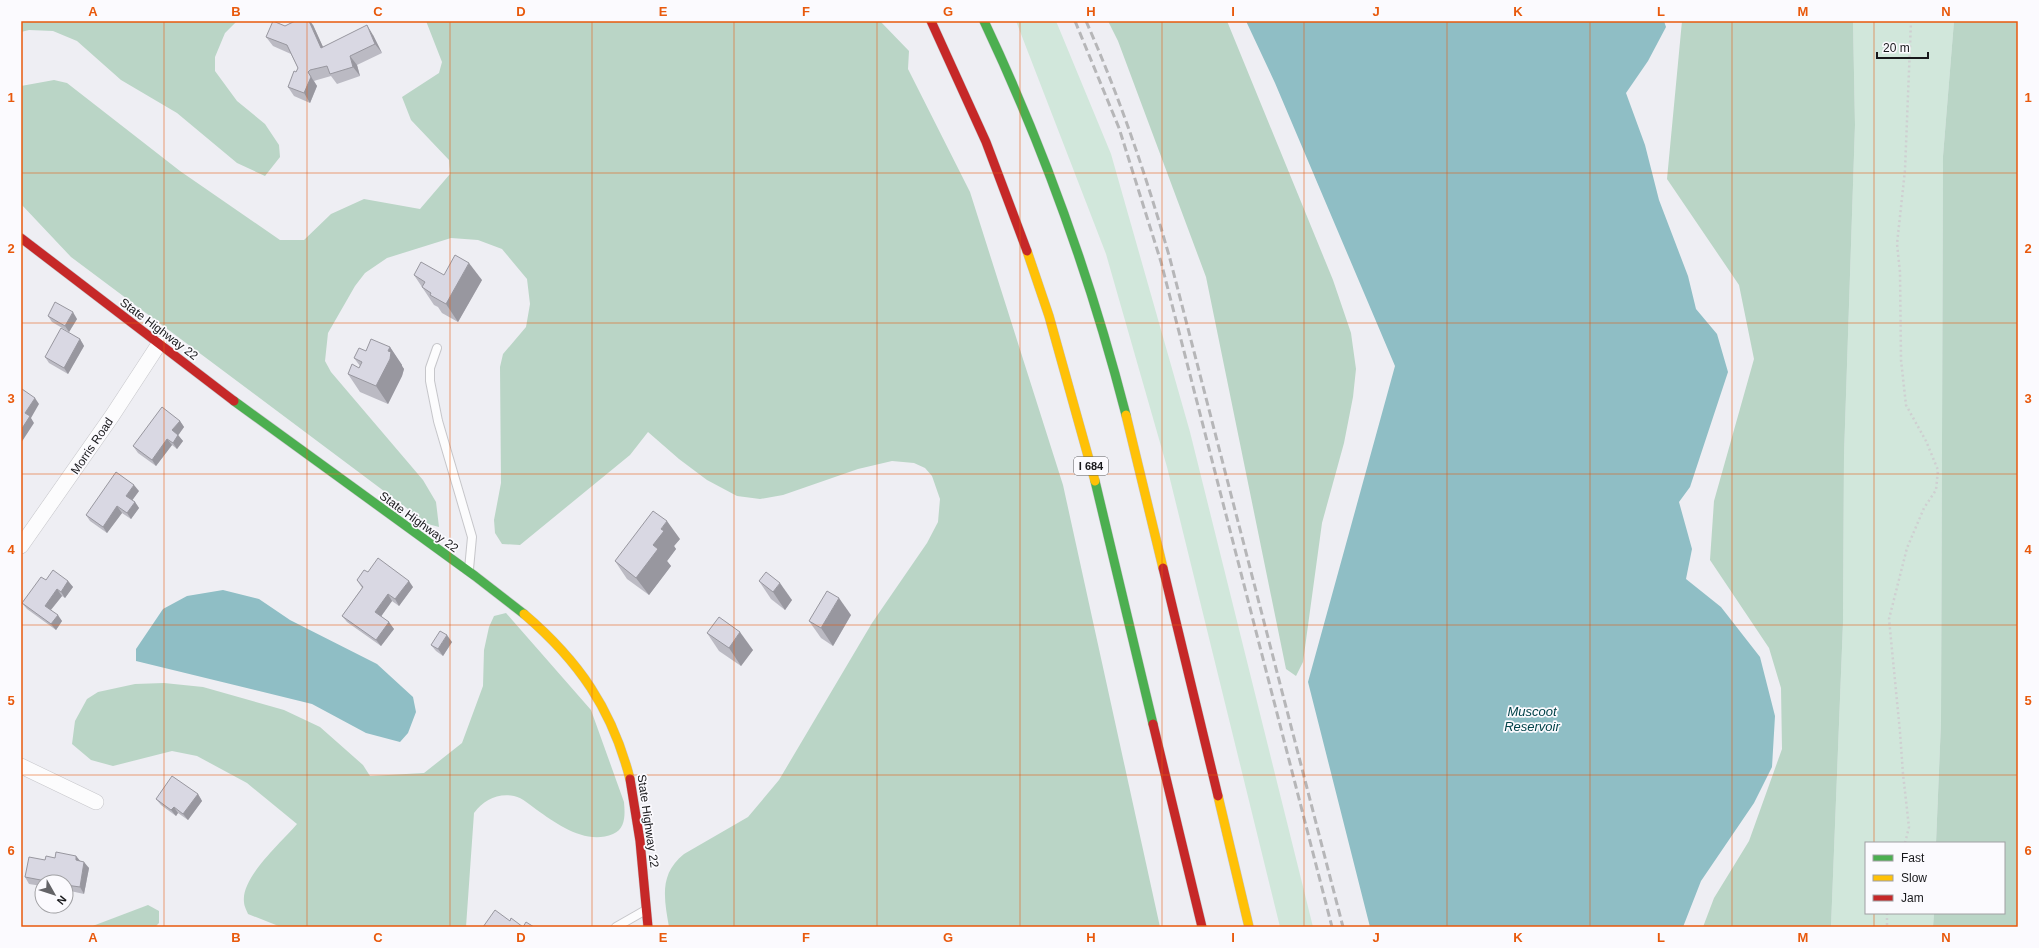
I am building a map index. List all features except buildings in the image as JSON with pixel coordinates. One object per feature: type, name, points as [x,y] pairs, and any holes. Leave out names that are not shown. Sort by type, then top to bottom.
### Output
[{"type":"main road","name":"I 684","points":[[931,21],[986,142],[1020,229],[1049,316],[1099,497],[1202,927]]},
{"type":"main road","points":[[984,21],[1030,125],[1064,212],[1095,302],[1144,485],[1249,927]]},
{"type":"main road","name":"State Highway 22","points":[[21,238],[312,459],[468,572],[549,634],[588,680],[603,705],[623,751],[631,779],[642,847],[648,927]]},
{"type":"street","name":"Morris Road","points":[[21,546],[112,416],[159,344]]},
{"type":"street","points":[[21,766],[96,802]]},
{"type":"lane","points":[[437,348],[430,368],[430,381],[438,421],[472,537],[468,572]]},
{"type":"lane","points":[[616,927],[646,909]]},
{"type":"path","points":[[1905,842],[1909,827],[1902,774],[1900,732],[1889,619],[1908,548],[1924,508],[1936,490],[1938,470],[1926,441],[1906,405],[1901,360],[1900,272],[1897,244],[1905,170],[1911,21]]},
{"type":"path","points":[[1886,914],[1887,927]]},
{"type":"green space","points":[[21,21],[237,21],[225,33],[215,57],[215,71],[237,101],[265,124],[279,145],[280,157],[265,176],[237,163],[177,113],[121,80],[77,41],[53,31],[29,30],[21,32]]},
{"type":"green space","points":[[426,21],[880,21],[909,51],[908,69],[970,192],[1063,485],[1160,927],[669,927],[665,887],[670,870],[684,854],[748,817],[779,780],[872,623],[927,543],[938,522],[940,499],[932,476],[925,468],[914,463],[892,461],[858,469],[783,495],[760,499],[737,496],[707,480],[679,459],[648,432],[630,455],[520,545],[502,544],[495,533],[494,520],[501,483],[500,367],[503,354],[526,327],[530,304],[527,279],[502,249],[478,240],[451,238],[387,258],[365,273],[355,286],[328,333],[325,361],[331,372],[423,480],[436,502],[439,527],[428,524],[71,257],[21,204],[21,86],[54,80],[67,83],[180,171],[280,240],[304,240],[331,214],[364,199],[420,209],[450,174],[449,160],[411,120],[402,97],[439,73],[442,62]]},
{"type":"green space","points":[[1016,21],[1056,21],[1111,154],[1190,432],[1313,927],[1280,927],[1167,467],[1106,254]]},
{"type":"green space","points":[[1108,21],[1227,21],[1333,280],[1351,333],[1356,369],[1353,397],[1344,443],[1322,523],[1303,662],[1296,676],[1286,669],[1206,277],[1118,41]]},
{"type":"green space","points":[[1682,21],[1853,21],[1855,125],[1844,456],[1843,623],[1831,927],[1703,927],[1714,898],[1749,841],[1782,749],[1781,688],[1769,648],[1710,560],[1714,501],[1754,359],[1739,285],[1667,179]]},
{"type":"green space","points":[[1853,21],[1954,21],[1943,156],[1941,722],[1936,842],[1865,842],[1865,914],[1934,914],[1933,927],[1831,927],[1843,623],[1844,456],[1855,125]]},
{"type":"green space","points":[[1954,21],[2018,21],[2018,927],[1933,927],[1934,914],[2005,914],[2005,842],[1936,842],[1941,722],[1943,156]]},
{"type":"green space","points":[[506,613],[591,710],[624,802],[624,821],[617,832],[603,837],[593,837],[573,832],[563,827],[523,800],[514,796],[508,795],[491,798],[482,804],[474,813],[466,927],[281,927],[248,914],[244,902],[245,892],[249,882],[255,871],[264,860],[297,824],[247,783],[197,756],[172,751],[113,766],[91,760],[72,744],[75,721],[87,699],[98,692],[135,684],[164,683],[203,687],[284,710],[320,727],[363,765],[370,776],[424,773],[462,743],[483,686],[484,650],[489,627],[494,616]]},
{"type":"green space","points":[[148,905],[159,911],[159,923],[155,927],[90,927]]},
{"type":"water","name":"Muscoot Reservoir","points":[[1246,21],[1664,21],[1666,27],[1648,61],[1626,93],[1645,145],[1659,200],[1688,276],[1696,309],[1717,334],[1728,372],[1690,487],[1679,502],[1692,549],[1686,579],[1721,607],[1760,657],[1775,716],[1772,767],[1754,803],[1701,881],[1683,927],[1370,927],[1308,682],[1395,366],[1275,83]]},
{"type":"water","points":[[223,590],[259,599],[290,620],[377,664],[413,697],[416,712],[408,733],[400,742],[366,733],[312,704],[136,661],[136,649],[163,609],[187,596]]},
{"type":"railway","points":[[1075,21],[1119,128],[1161,262],[1332,927]]},
{"type":"railway","points":[[1086,21],[1132,138],[1170,259],[1343,927]]},
{"type":"traffic: fast","points":[[984,21],[1027,117],[1082,264],[1126,415]]},
{"type":"traffic: fast","points":[[234,401],[475,576],[524,614]]},
{"type":"traffic: fast","points":[[1095,481],[1153,724]]},
{"type":"traffic: slow","points":[[1027,251],[1049,316],[1095,481]]},
{"type":"traffic: slow","points":[[1126,415],[1163,568]]},
{"type":"traffic: slow","points":[[524,614],[561,650],[577,668],[591,688],[614,730],[630,779]]},
{"type":"traffic: slow","points":[[1218,796],[1249,927]]},
{"type":"traffic: jam","points":[[931,21],[986,142],[1027,251]]},
{"type":"traffic: jam","points":[[21,238],[234,401]]},
{"type":"traffic: jam","points":[[1163,568],[1218,796]]},
{"type":"traffic: jam","points":[[1153,724],[1202,927]]},
{"type":"traffic: jam","points":[[630,779],[640,841],[648,927]]}]
